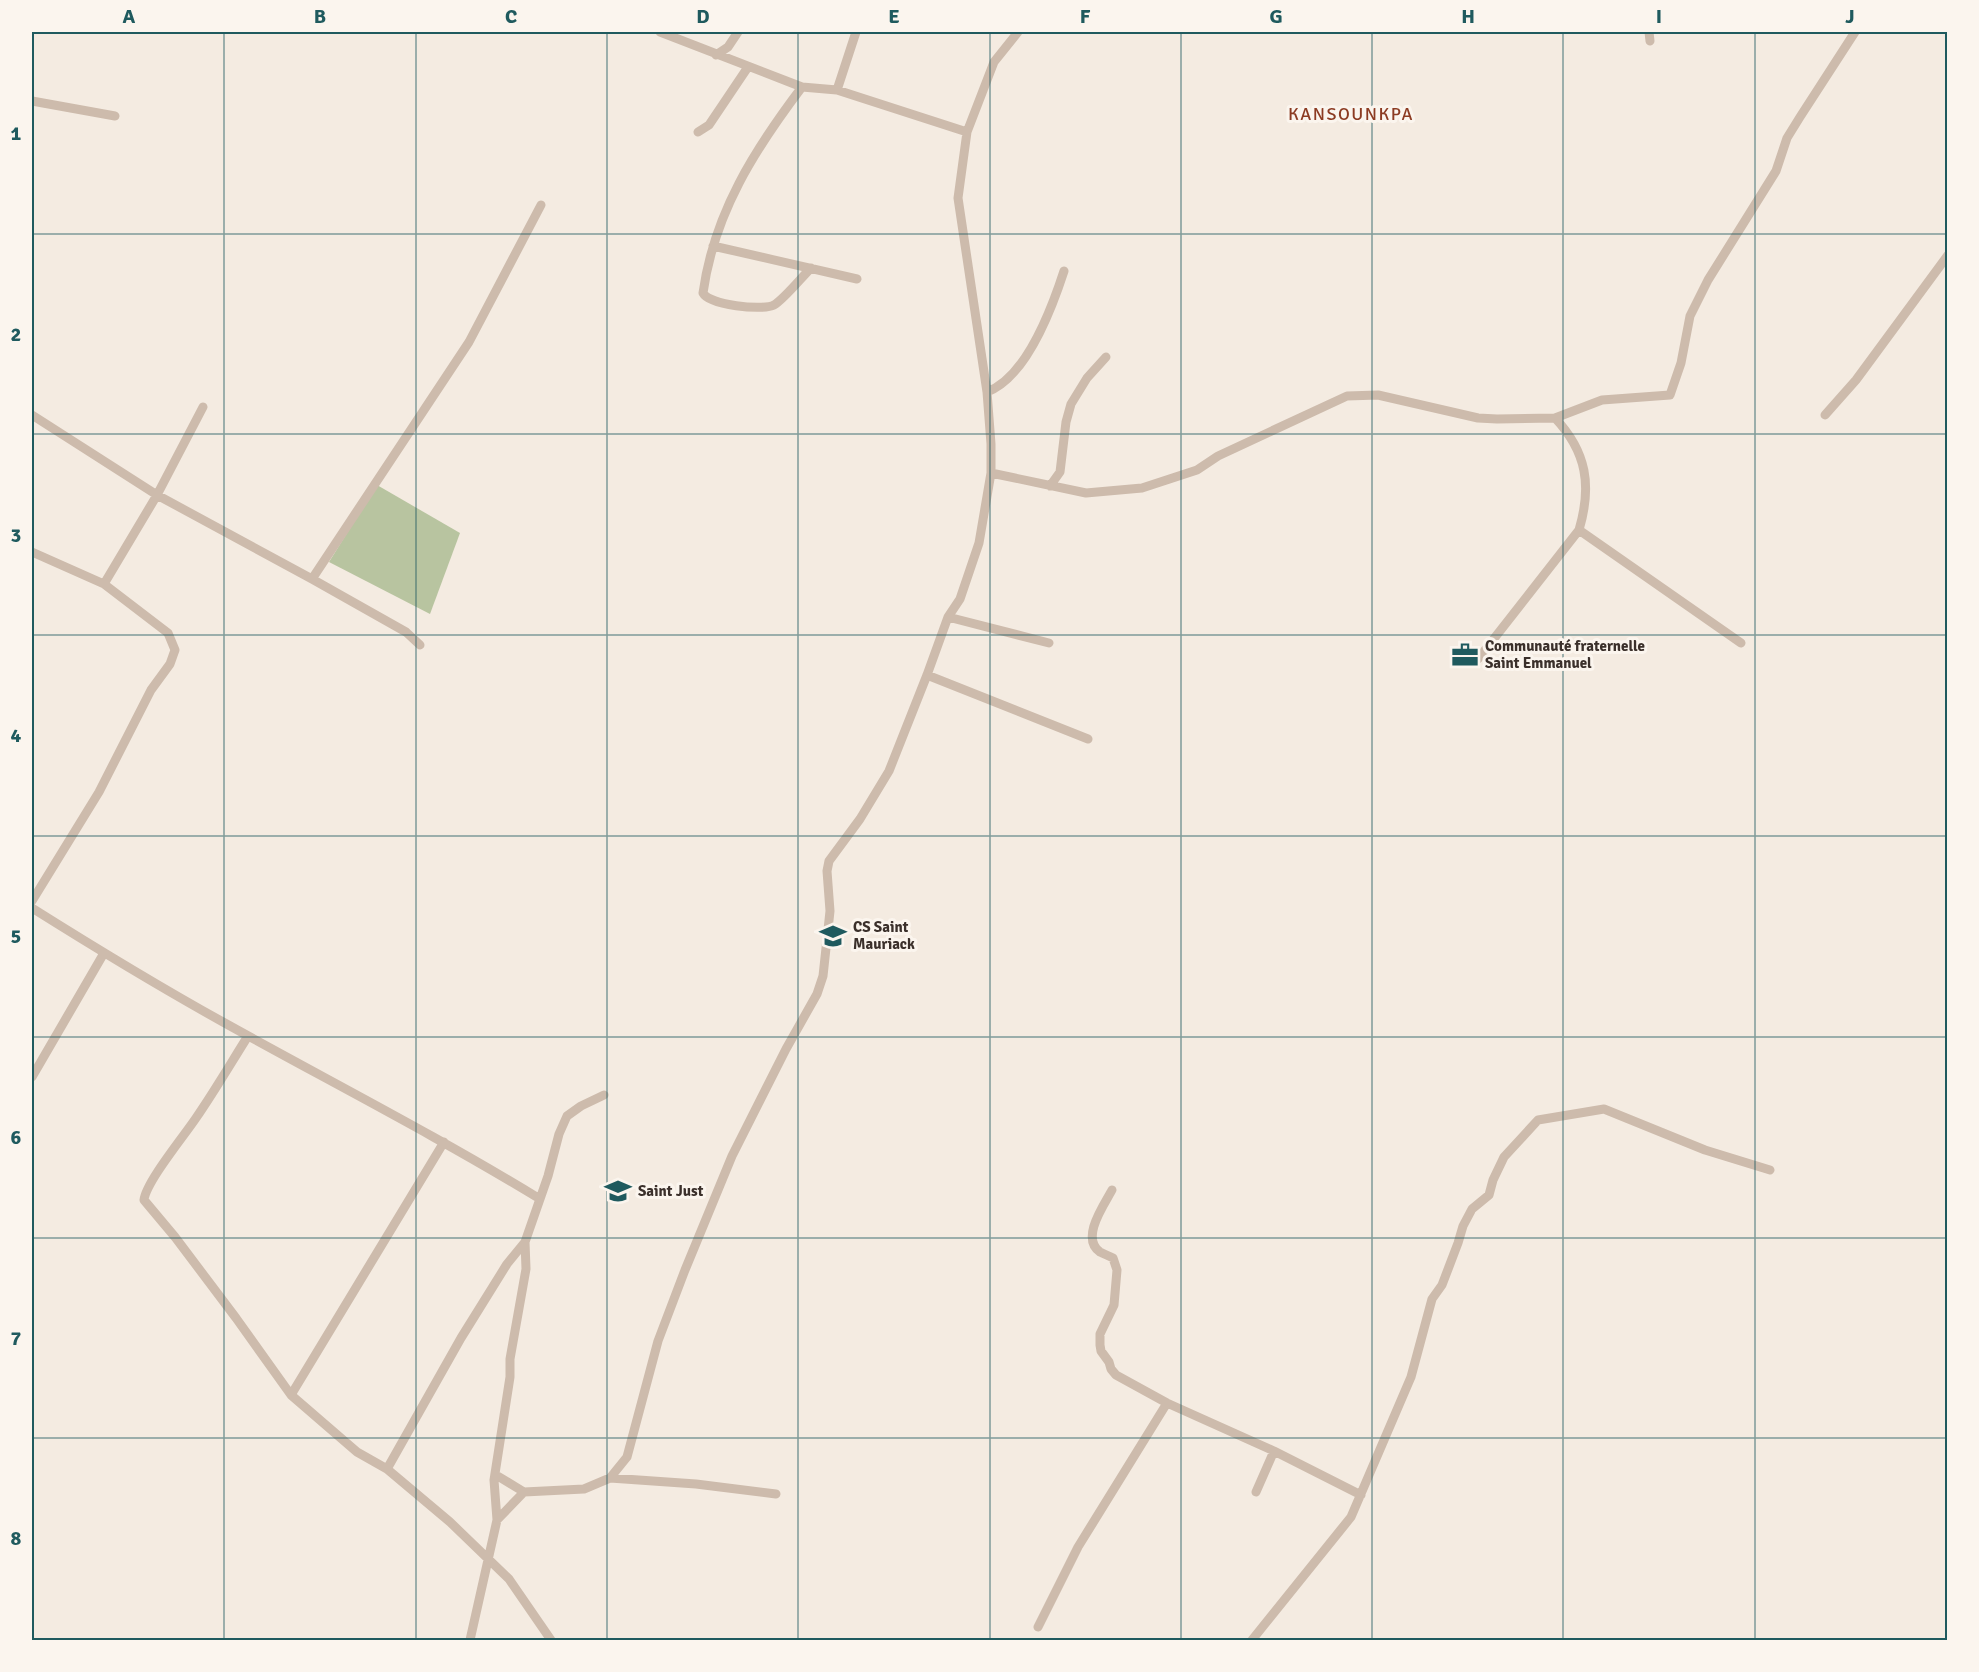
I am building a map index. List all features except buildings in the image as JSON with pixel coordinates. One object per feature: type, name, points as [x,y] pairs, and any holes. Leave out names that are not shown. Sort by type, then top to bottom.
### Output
[{"type":"street","points":[[660,32],[802,87],[837,90],[967,132]]},
{"type":"street","points":[[716,55],[728,47],[738,32]]},
{"type":"street","points":[[837,90],[856,32]]},
{"type":"street","points":[[610,1478],[627,1457],[658,1341],[732,1156],[786,1049],[817,994],[823,976],[830,911],[827,871],[829,861],[860,819],[889,771],[948,617],[960,599],[978,543],[991,473],[991,444],[987,392],[958,198],[967,132],[994,62],[1018,32]]},
{"type":"street","points":[[991,473],[1086,494],[1142,488],[1197,470],[1218,456],[1347,396],[1378,395],[1478,418],[1555,418],[1602,400],[1670,395],[1681,363],[1690,315],[1708,280],[1776,171],[1787,138],[1855,32]]},
{"type":"street","points":[[698,132],[709,125],[748,67]]},
{"type":"street","points":[[802,87],[769,131],[739,179],[712,246],[703,293],[709,300],[765,308],[772,306],[811,268]]},
{"type":"street","points":[[32,101],[115,116]]},
{"type":"street","points":[[312,579],[469,342],[541,205]]},
{"type":"street","points":[[712,246],[857,279]]},
{"type":"street","points":[[1825,415],[1869,363],[1947,255]]},
{"type":"street","points":[[987,392],[1000,385],[1034,346],[1049,314],[1064,271]]},
{"type":"street","points":[[1050,486],[1060,471],[1066,422],[1071,404],[1087,378],[1106,357]]},
{"type":"street","points":[[104,584],[157,495],[203,407]]},
{"type":"street","points":[[32,415],[157,495],[406,632],[420,645]]},
{"type":"street","points":[[1478,659],[1579,530],[1586,507],[1587,484],[1578,452],[1565,428],[1555,418]]},
{"type":"street","points":[[1579,530],[1741,643]]},
{"type":"street","points":[[32,552],[104,584],[168,633],[175,650],[170,664],[151,690],[99,792],[32,901]]},
{"type":"street","points":[[948,617],[1049,643]]},
{"type":"street","points":[[927,675],[1088,740]]},
{"type":"street","points":[[32,908],[104,953],[248,1036],[444,1142],[540,1199]]},
{"type":"street","points":[[32,1077],[36,1060],[104,953]]},
{"type":"street","points":[[248,1036],[197,1117],[155,1177],[144,1200],[223,1300],[291,1395],[357,1452],[387,1469],[450,1522],[509,1579],[551,1641]]},
{"type":"street","points":[[387,1469],[461,1338],[507,1264],[525,1242],[559,1134],[567,1116],[603,1095]]},
{"type":"street","points":[[1252,1641],[1351,1517],[1411,1377],[1432,1299],[1445,1277],[1463,1226],[1472,1209],[1489,1195],[1504,1157],[1538,1120],[1604,1109],[1705,1150],[1770,1170]]},
{"type":"street","points":[[291,1395],[444,1142]]},
{"type":"street","points":[[1112,1190],[1093,1227],[1091,1236],[1098,1251],[1113,1258],[1118,1270],[1114,1305],[1100,1334],[1101,1351],[1116,1375],[1167,1403],[1274,1451],[1361,1495]]},
{"type":"street","points":[[470,1641],[497,1520],[494,1480],[510,1377],[510,1359],[526,1269],[525,1242]]},
{"type":"street","points":[[1038,1627],[1078,1547],[1167,1403]]},
{"type":"street","points":[[1256,1492],[1274,1451]]},
{"type":"street","points":[[496,1475],[525,1492],[584,1489],[610,1478],[696,1484],[776,1494]]},
{"type":"street","points":[[497,1520],[525,1492]]},
{"type":"green space","points":[[377,485],[460,533],[430,614],[329,562]]},
{"type":"place","name":"Communauté fraternelle Saint Emmanuel","points":[[1465,655]]},
{"type":"place","name":"CS Saint Mauriack","points":[[833,936]]},
{"type":"place","name":"Saint Just","points":[[618,1191]]},
{"type":"district","name":"KANSOUNKPA","points":[[1351,114]]}]
